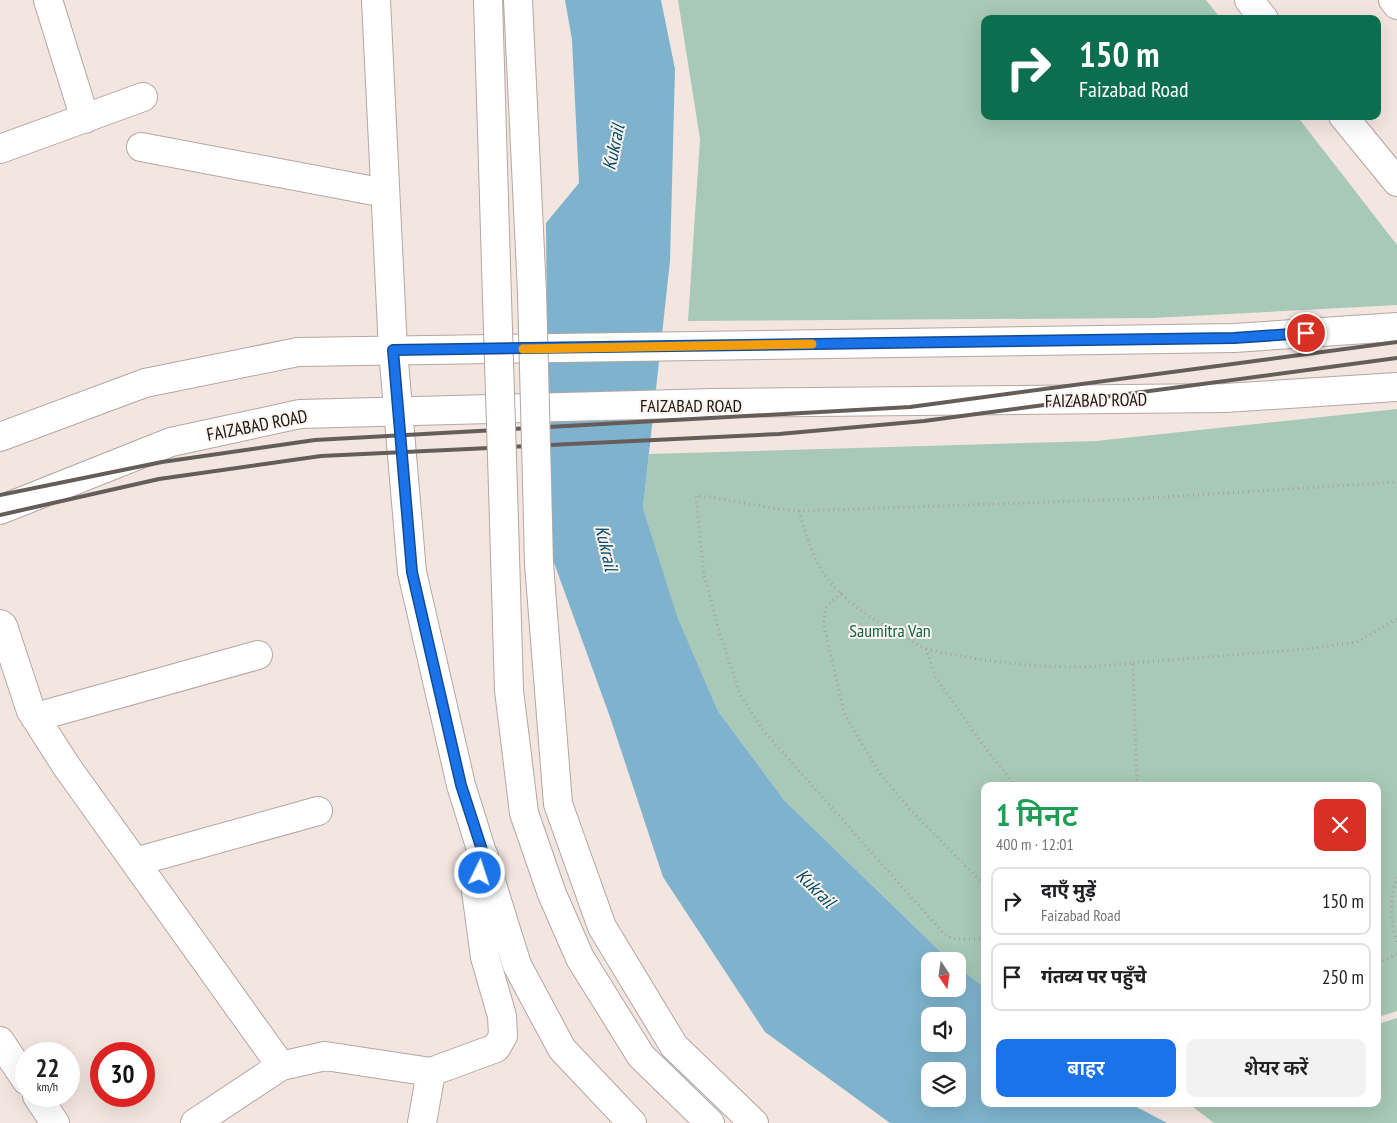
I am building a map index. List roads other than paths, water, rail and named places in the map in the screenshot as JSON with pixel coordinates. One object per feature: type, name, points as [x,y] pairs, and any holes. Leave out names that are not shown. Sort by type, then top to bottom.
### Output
[{"type":"street","points":[[48,0],[85,119]]},
{"type":"street","points":[[376,0],[393,350],[400,410],[412,572],[461,785],[517,965],[562,1049],[632,1123]]},
{"type":"street","points":[[488,0],[509,690],[524,813],[552,894],[580,958],[641,1056],[710,1123]]},
{"type":"street","points":[[518,0],[532,293],[539,564],[558,804],[602,928],[674,1046],[754,1123]]},
{"type":"street","points":[[1249,0],[1261,15]]},
{"type":"street","points":[[1392,0],[1397,5]]},
{"type":"street","points":[[0,149],[143,97]]},
{"type":"street","points":[[1346,120],[1397,182]]},
{"type":"street","points":[[141,147],[385,193]]},
{"type":"street","points":[[0,438],[145,383],[298,352],[1234,338],[1397,327]]},
{"type":"street","name":"FAIZABAD ROAD","points":[[0,510],[171,442],[300,414],[714,403],[1225,398],[1397,387]]},
{"type":"street","points":[[0,624],[3,626],[31,711],[67,767],[281,1066]]},
{"type":"street","points":[[36,718],[258,655]]},
{"type":"street","points":[[135,862],[318,811]]},
{"type":"street","points":[[195,1123],[281,1066],[325,1056],[430,1072],[496,1048],[503,1036],[502,1016],[485,957],[476,891],[484,856]]},
{"type":"street","points":[[2,1049],[15,1066]]},
{"type":"street","points":[[422,1123],[430,1072]]},
{"type":"street","points":[[44,1107],[54,1123]]},
{"type":"water","name":"Kukrail","points":[[565,0],[661,0],[675,69],[670,261],[643,508],[678,619],[718,711],[784,800],[941,952],[921,952],[921,998],[966,998],[966,973],[981,985],[981,1107],[1137,1107],[1167,1123],[890,1123],[765,1032],[663,877],[610,717],[549,549],[546,223],[579,183],[572,40]]},
{"type":"railway","points":[[0,495],[162,462],[315,440],[910,407],[1397,342]]},
{"type":"railway","points":[[0,515],[159,479],[321,456],[779,434],[924,421],[1397,358]]},
{"type":"park label","name":"Saumitra Van","points":[[890,630]]}]
